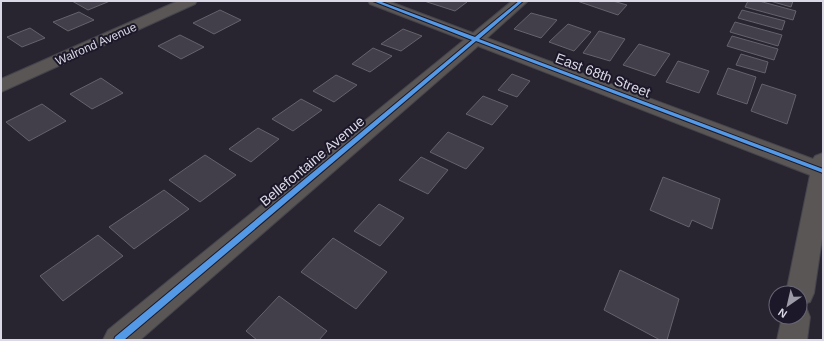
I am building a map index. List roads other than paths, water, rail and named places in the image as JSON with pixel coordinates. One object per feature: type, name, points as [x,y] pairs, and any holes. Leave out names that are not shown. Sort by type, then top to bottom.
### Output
[{"type":"street","name":"Walrond Avenue","points":[[1,86],[190,1]]},
{"type":"street","name":"East 68th Street","points":[[375,1],[822,168]]},
{"type":"street","name":"Bellefontaine Avenue","points":[[118,340],[521,1]]},
{"type":"street","points":[[801,285],[822,168]]},
{"type":"street","points":[[792,340],[795,325]]}]
